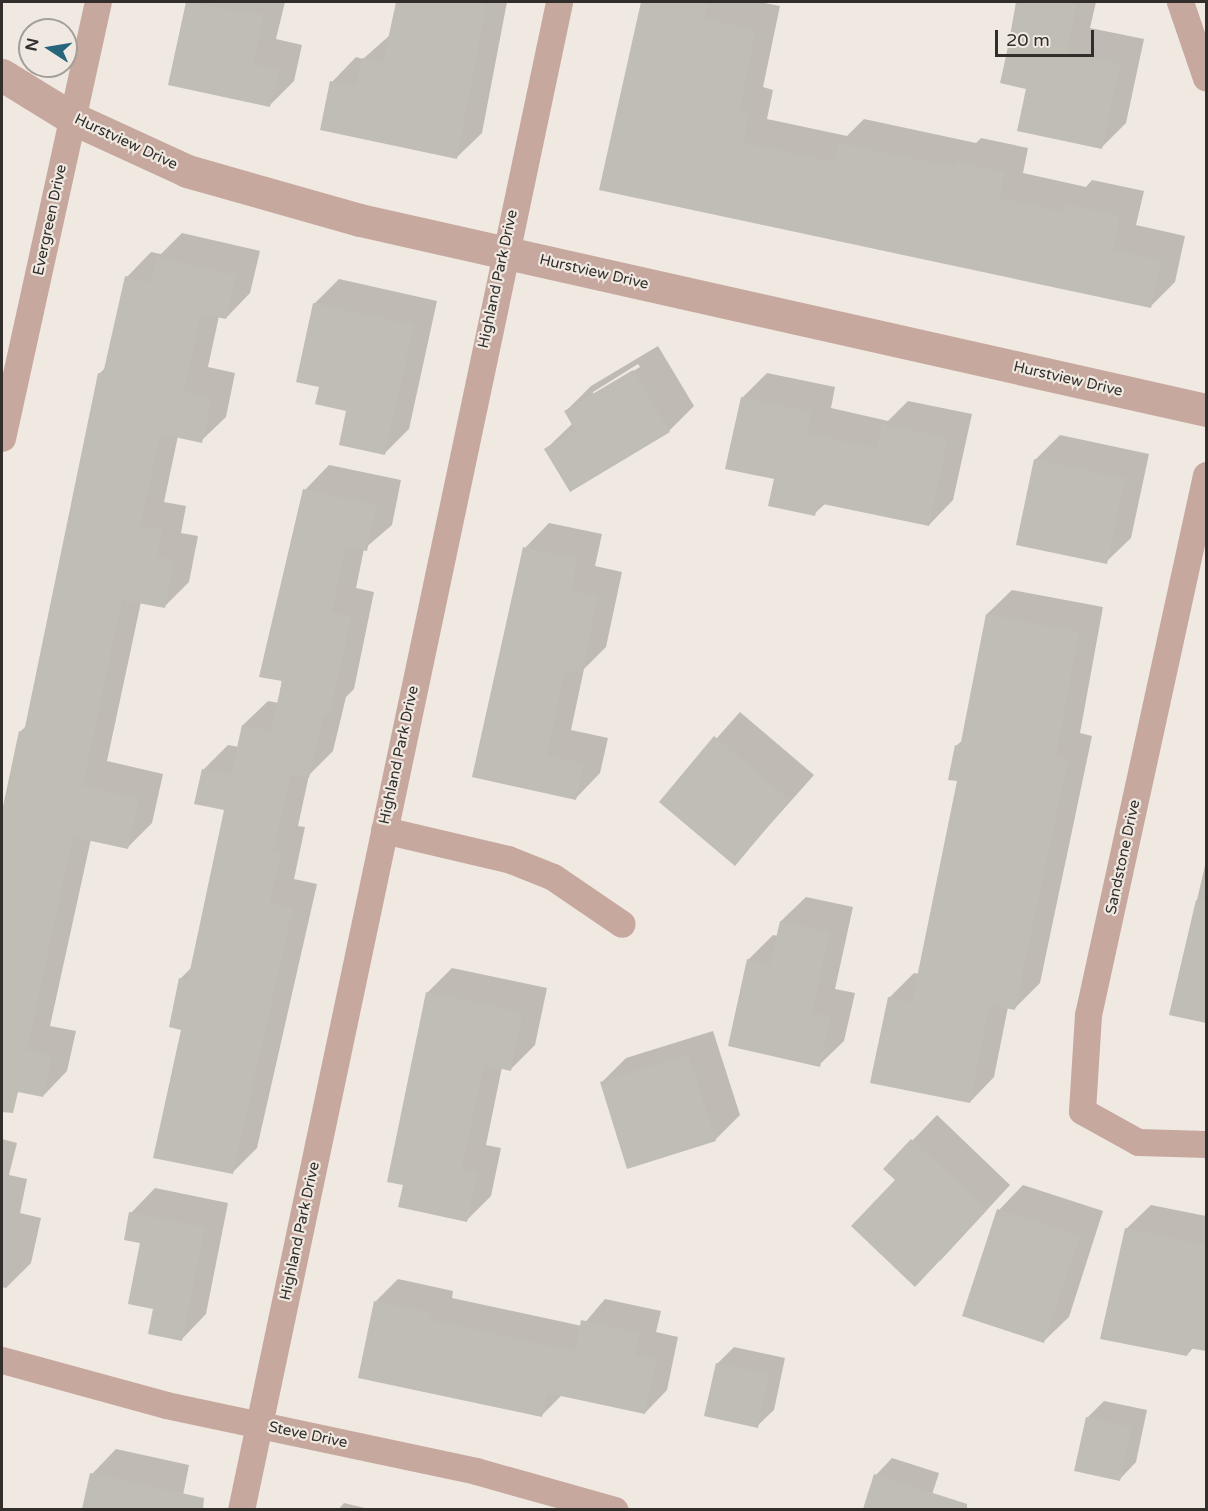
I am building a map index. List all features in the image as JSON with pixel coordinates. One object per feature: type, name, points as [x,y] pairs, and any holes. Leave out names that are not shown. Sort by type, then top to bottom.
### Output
[{"type":"street","name":"Evergreen Drive","points":[[2,438],[5,409],[98,2]]},
{"type":"street","name":"Highland Park Drive","points":[[241,1509],[503,252],[559,2]]},
{"type":"street","points":[[1180,2],[1206,78]]},
{"type":"street","name":"Hurstview Drive","points":[[2,75],[72,118],[187,171],[360,220],[1206,410]]},
{"type":"street","name":"Sandstone Drive","points":[[1206,475],[1088,1015],[1082,1111],[1138,1142],[1206,1144]]},
{"type":"street","points":[[384,830],[508,859],[553,877],[622,924]]},
{"type":"street","name":"Steve Drive","points":[[2,1360],[166,1405],[476,1471],[615,1509]]},
{"type":"building","points":[[186,2],[264,15],[253,64],[279,69],[270,107],[168,85]]},
{"type":"building","points":[[396,2],[487,2],[457,159],[320,130],[330,81],[356,86],[362,58],[383,63]]},
{"type":"building","points":[[641,2],[708,2],[704,19],[756,30],[739,112],[749,114],[743,143],[834,162],[838,143],[954,167],[955,162],[1005,172],[999,198],[1065,212],[1066,204],[1120,216],[1113,250],[1161,260],[1151,308],[599,190]]},
{"type":"building","points":[[1018,2],[1077,2],[1067,52],[1120,64],[1102,149],[1017,131],[1026,89],[1000,83]]},
{"type":"building","points":[[156,257],[236,275],[226,319],[201,314],[184,392],[212,398],[202,443],[161,434],[140,526],[163,530],[157,557],[174,560],[165,608],[122,600],[83,786],[139,798],[128,849],[73,837],[27,1050],[52,1056],[43,1097],[18,1092],[13,1113],[2,1112],[2,811],[19,731],[24,732],[98,373],[103,374],[125,276],[151,282]]},
{"type":"building","points":[[313,303],[414,325],[385,455],[339,445],[346,411],[315,404],[319,387],[296,382]]},
{"type":"building","points":[[633,370],[670,432],[570,492],[544,449],[575,430],[564,411]]},
{"type":"building","points":[[741,397],[811,412],[807,433],[877,448],[882,424],[948,438],[929,526],[818,503],[815,516],[768,506],[774,479],[725,469]]},
{"type":"building","points":[[1034,459],[1125,478],[1107,564],[1016,545]]},
{"type":"building","points":[[303,489],[377,505],[367,551],[346,546],[332,612],[351,617],[330,715],[324,714],[309,778],[291,774],[274,850],[281,852],[270,903],[293,908],[233,1174],[153,1158],[181,1030],[169,1027],[179,978],[188,980],[224,810],[194,804],[202,769],[231,775],[242,725],[271,731],[282,681],[259,677]]},
{"type":"building","points":[[523,547],[578,559],[571,591],[598,596],[582,673],[565,670],[547,755],[584,763],[576,800],[472,777]]},
{"type":"building","points":[[986,614],[1079,632],[1056,757],[1068,760],[1015,1010],[990,1005],[970,1103],[870,1083],[888,997],[912,1002],[957,781],[948,780],[955,745],[960,747]]},
{"type":"building","points":[[714,736],[790,800],[735,866],[659,802]]},
{"type":"building","points":[[1196,900],[1206,901],[1206,1023],[1169,1015]]},
{"type":"building","points":[[780,921],[830,932],[812,1013],[831,1017],[820,1067],[728,1046],[747,959],[770,965]]},
{"type":"building","points":[[426,992],[523,1012],[511,1071],[484,1065],[462,1169],[478,1173],[467,1222],[398,1207],[403,1185],[387,1182]]},
{"type":"building","points":[[688,1054],[716,1141],[627,1169],[600,1082]]},
{"type":"building","points":[[911,1139],[987,1210],[915,1287],[851,1226],[895,1180],[883,1169]]},
{"type":"building","points":[[997,1209],[1080,1236],[1044,1343],[962,1316]]},
{"type":"building","points":[[129,1212],[205,1227],[182,1341],[148,1334],[153,1309],[128,1304],[140,1243],[124,1240]]},
{"type":"building","points":[[1125,1228],[1206,1245],[1206,1351],[1189,1348],[1187,1356],[1100,1339]]},
{"type":"building","points":[[374,1301],[432,1313],[430,1320],[575,1351],[581,1320],[639,1333],[635,1355],[657,1359],[645,1414],[547,1393],[542,1417],[358,1378]]},
{"type":"building","points":[[716,1363],[769,1374],[758,1428],[704,1416]]},
{"type":"building","points":[[1086,1417],[1131,1427],[1120,1481],[1074,1471]]},
{"type":"building","points":[[90,1473],[204,1498],[203,1509],[82,1509]]},
{"type":"building","points":[[874,1474],[967,1504],[967,1509],[863,1509]]}]
